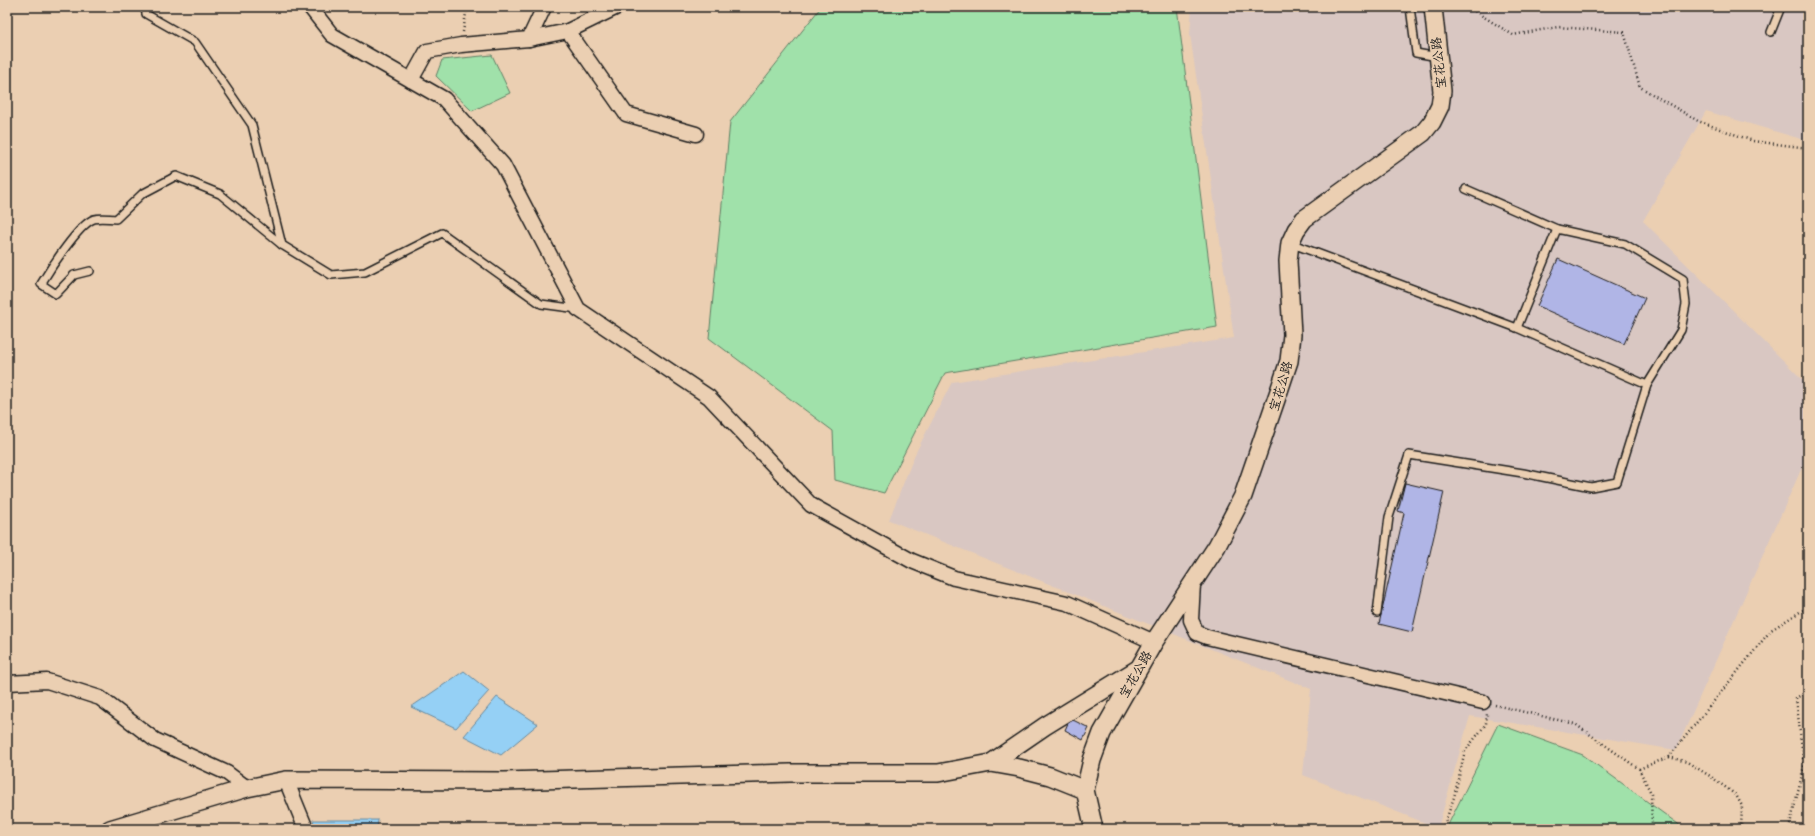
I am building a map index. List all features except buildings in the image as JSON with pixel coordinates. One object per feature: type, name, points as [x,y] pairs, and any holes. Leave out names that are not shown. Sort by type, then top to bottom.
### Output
[{"type":"street","points":[[310,7],[332,35],[444,99],[503,165],[578,309],[709,397],[811,505],[912,561],[954,578],[1067,603],[1154,642]]},
{"type":"street","points":[[529,39],[544,7]]},
{"type":"street","points":[[411,80],[427,51],[461,45],[529,39],[568,31],[617,7]]},
{"type":"street","name":"宝花公路","points":[[1085,790],[1092,760],[1102,733],[1154,642],[1216,546],[1243,496],[1289,361],[1292,335],[1288,261],[1290,243],[1296,230],[1304,219],[1423,133],[1432,122],[1440,106],[1442,91],[1433,7]]},
{"type":"street","points":[[568,31],[626,114],[696,134]]},
{"type":"street","points":[[1193,583],[1191,620],[1197,633],[1207,637],[1485,702]]},
{"type":"street","points":[[991,764],[1045,726],[1138,669]]},
{"type":"street","points":[[7,683],[47,680],[100,698],[155,740],[228,774],[247,788]]},
{"type":"street","points":[[110,829],[247,788],[286,780],[504,781],[790,774],[938,773],[991,764],[1019,768],[1050,776],[1085,790],[1094,829]]},
{"type":"street","points":[[286,780],[306,829]]},
{"type":"lane","points":[[145,7],[146,14],[195,42],[252,125],[282,245]]},
{"type":"lane","points":[[1410,7],[1416,53],[1438,57]]},
{"type":"lane","points":[[1771,32],[1781,7]]},
{"type":"lane","points":[[90,271],[74,275],[56,294],[41,284],[58,257],[77,233],[94,219],[116,219],[142,194],[176,176],[220,194],[282,245],[331,275],[365,272],[442,232],[541,304],[578,309]]},
{"type":"lane","points":[[1376,612],[1389,517],[1409,455],[1523,473],[1592,487],[1617,482],[1647,385],[1681,330],[1686,304],[1683,279],[1625,244],[1557,229],[1466,189]]},
{"type":"lane","points":[[1518,328],[1557,229]]},
{"type":"lane","points":[[1290,243],[1518,328],[1647,385]]},
{"type":"path","points":[[461,45],[467,7]]},
{"type":"path","points":[[1468,7],[1513,35],[1558,27],[1624,32],[1640,87],[1698,121],[1753,141],[1808,148]]},
{"type":"path","points":[[1639,769],[1669,757],[1771,630],[1808,607]]},
{"type":"path","points":[[1789,829],[1804,766],[1796,698],[1808,691]]},
{"type":"path","points":[[1443,829],[1454,797],[1465,751],[1486,724],[1485,702],[1575,724],[1639,769],[1651,793],[1652,829]]},
{"type":"path","points":[[1669,757],[1687,762],[1710,776],[1736,795],[1742,806],[1741,829]]},
{"type":"shaded area","points":[[1192,7],[1808,7],[1808,141],[1706,111],[1643,221],[1808,385],[1808,454],[1676,750],[1470,716],[1438,828],[1303,775],[1311,689],[889,520],[915,454],[952,382],[1234,338],[1190,34]]},
{"type":"green space","points":[[821,7],[1177,7],[1217,327],[945,373],[884,493],[835,480],[833,431],[709,338],[730,122]]},
{"type":"green space","points":[[492,55],[510,93],[472,111],[436,76],[442,60]]},
{"type":"green space","points":[[1498,724],[1583,755],[1685,829],[1446,829]]},
{"type":"water","points":[[464,671],[489,691],[456,728],[411,707]]},
{"type":"water","points":[[497,697],[538,724],[501,755],[464,736]]},
{"type":"water","points":[[313,820],[378,820],[377,829],[316,829]]}]
